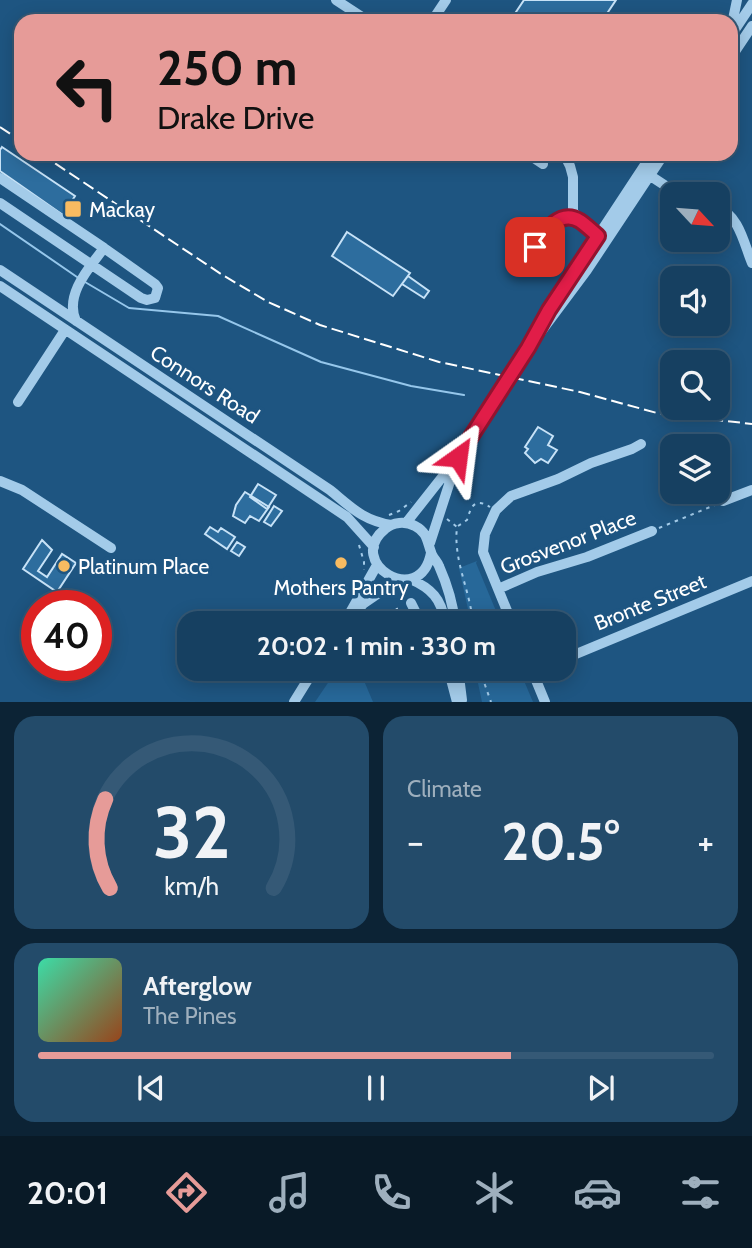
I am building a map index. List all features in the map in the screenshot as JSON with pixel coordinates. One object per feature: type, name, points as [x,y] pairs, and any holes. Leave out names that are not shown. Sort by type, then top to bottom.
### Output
[{"type":"street","points":[[336,0],[357,14]]},
{"type":"street","points":[[738,24],[752,2]]},
{"type":"street","points":[[738,46],[752,26]]},
{"type":"street","points":[[538,161],[543,164]]},
{"type":"street","points":[[568,161],[573,211],[578,220],[602,238]]},
{"type":"street","points":[[645,173],[649,161]]},
{"type":"street","points":[[406,523],[458,457],[528,348],[549,310],[645,173],[657,161]]},
{"type":"street","points":[[645,173],[660,183]]},
{"type":"street","points":[[0,178],[155,284],[158,288],[155,298],[141,298],[0,203]]},
{"type":"street","points":[[730,215],[752,263]]},
{"type":"street","points":[[523,266],[553,222],[561,219],[578,220]]},
{"type":"street","points":[[0,279],[42,306],[61,304],[81,282],[104,248]]},
{"type":"street","name":"Connors Road","points":[[0,271],[321,484],[358,514],[391,525]]},
{"type":"street","points":[[76,321],[72,309],[81,282]]},
{"type":"street","name":"Connors Road","points":[[0,286],[347,517],[374,547]]},
{"type":"street","points":[[18,401],[65,330]]},
{"type":"street","points":[[507,611],[483,552],[485,534],[496,510],[511,496],[641,444]]},
{"type":"street","points":[[357,611],[363,604],[426,567],[458,457]]},
{"type":"street","points":[[0,481],[22,490],[111,548]]},
{"type":"street","points":[[730,498],[752,490]]},
{"type":"street","points":[[441,611],[437,597],[430,589],[404,579],[389,577],[377,565],[374,547],[377,538],[391,525],[406,523],[421,529],[438,563],[452,611]]},
{"type":"street","name":"Grosvenor Place","points":[[498,589],[537,572],[587,557],[652,531]]},
{"type":"street","points":[[352,611],[377,565]]},
{"type":"street","name":"Bronte Street","points":[[576,654],[752,581]]},
{"type":"street","points":[[411,603],[415,611]]},
{"type":"street","points":[[293,702],[307,681]]},
{"type":"street","points":[[452,681],[459,702]]},
{"type":"street","points":[[458,681],[459,702]]},
{"type":"street","points":[[538,681],[545,702]]},
{"type":"path","points":[[382,515],[395,513],[415,498]]},
{"type":"path","points":[[457,527],[467,520],[470,508],[477,502],[496,510]]},
{"type":"path","points":[[652,531],[716,504]]},
{"type":"path","points":[[444,518],[457,527]]},
{"type":"path","points":[[457,527],[456,548],[472,611]]},
{"type":"path","points":[[357,540],[365,564],[363,573]]},
{"type":"path","points":[[484,681],[491,702]]},
{"type":"shaded area","points":[[477,561],[496,611],[468,611],[459,568]]},
{"type":"shaded area","points":[[329,681],[364,681],[373,702],[315,702]]},
{"type":"shaded area","points":[[478,681],[524,681],[533,702],[482,702]]},
{"type":"building","points":[[524,0],[616,0],[607,14],[515,14]]},
{"type":"building","points":[[2,147],[14,155],[14,161],[23,161],[75,196],[63,215],[0,171]]},
{"type":"building","points":[[347,232],[410,273],[393,296],[332,256]]},
{"type":"building","points":[[408,276],[429,291],[424,298],[402,284]]},
{"type":"building","points":[[538,427],[553,436],[548,445],[557,450],[548,463],[541,459],[535,463],[525,453],[528,449],[525,447]]},
{"type":"building","points":[[258,484],[276,495],[267,509],[250,497]]},
{"type":"building","points":[[245,492],[269,507],[259,521],[250,516],[245,523],[233,516],[236,505]]},
{"type":"building","points":[[274,506],[282,511],[271,526],[264,522]]},
{"type":"building","points":[[210,527],[218,532],[221,528],[235,537],[227,549],[205,534]]},
{"type":"building","name":"Platinum Place","points":[[42,540],[52,550],[38,571],[47,577],[62,554],[76,563],[58,590],[54,590],[23,569]]},
{"type":"building","points":[[237,542],[245,547],[239,556],[231,551]]},
{"type":"waterway","points":[[0,224],[77,277]]},
{"type":"waterway","points":[[85,282],[129,308],[218,316],[321,362],[411,386],[464,395]]},
{"type":"railway","points":[[0,127],[14,136]]},
{"type":"railway","points":[[52,161],[221,274],[268,302],[320,325],[439,362],[580,392],[657,413],[752,424]]},
{"type":"place","name":"Mackay","points":[[73,209]]},
{"type":"place","name":"Mothers Pantry","points":[[341,563]]},
{"type":"place","name":"Platinum Place","points":[[64,566]]},
{"type":"route","points":[[458,457],[598,236],[578,220],[561,219],[553,222],[535,247]]}]
